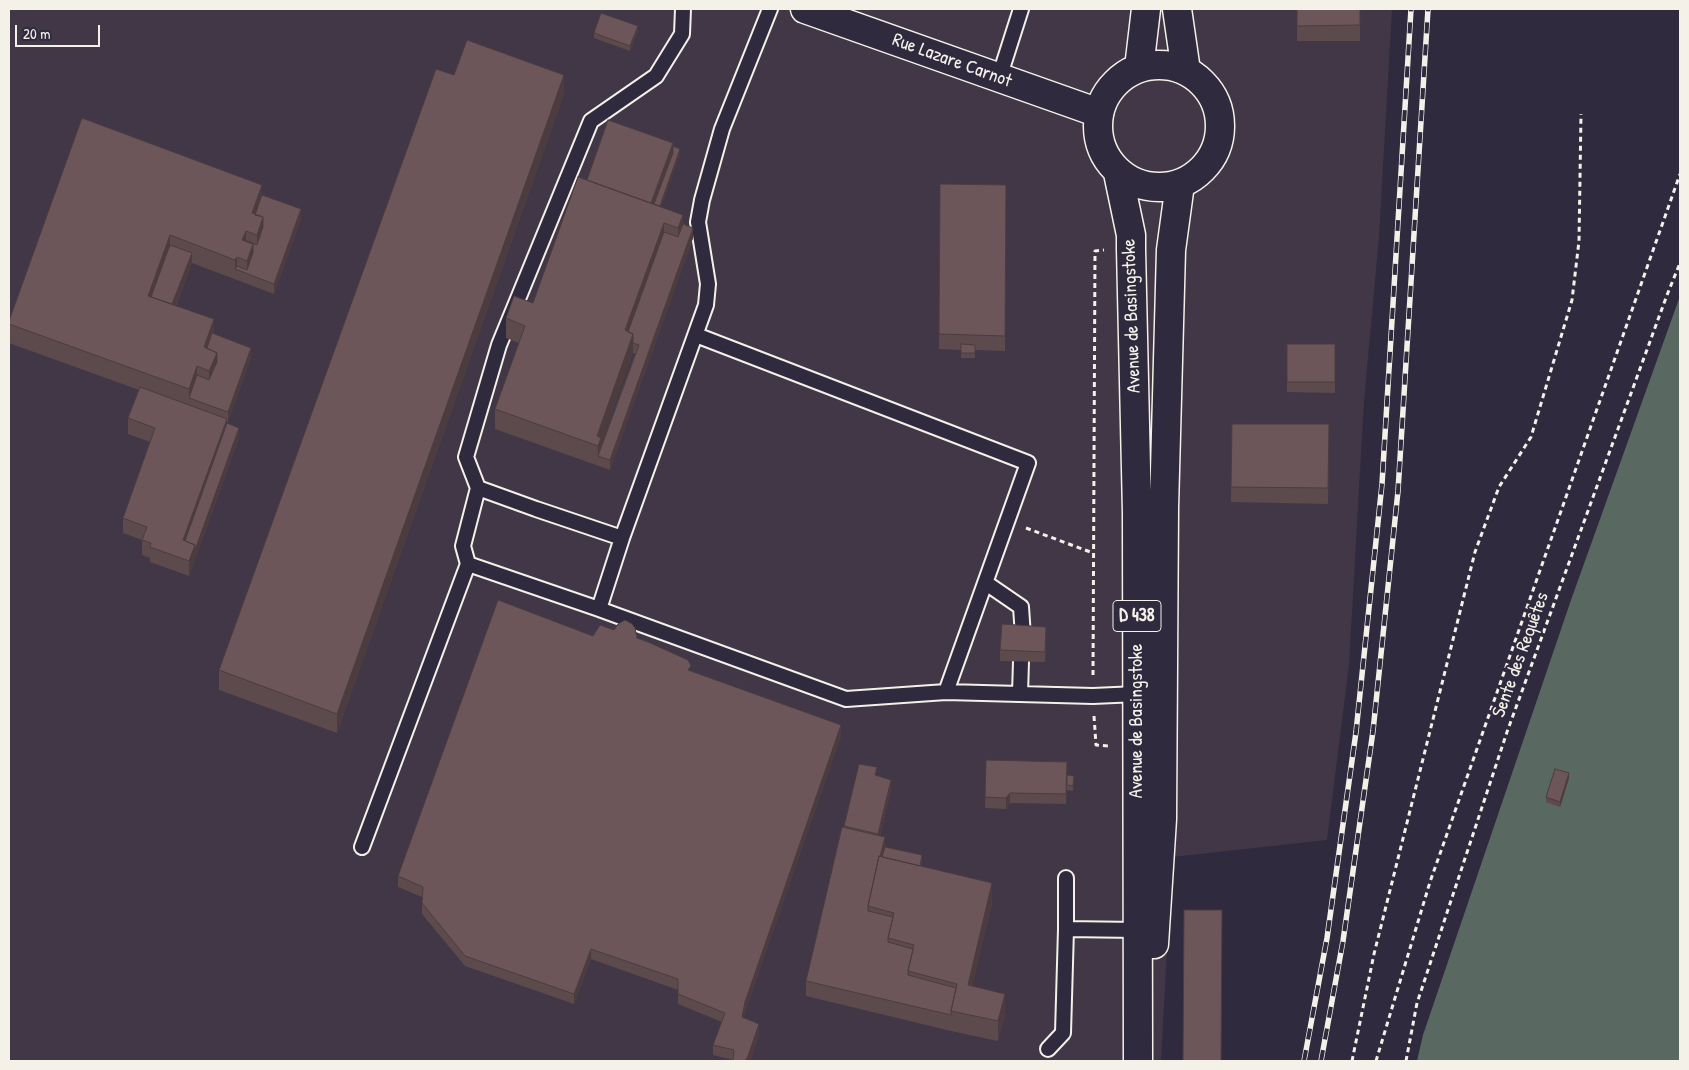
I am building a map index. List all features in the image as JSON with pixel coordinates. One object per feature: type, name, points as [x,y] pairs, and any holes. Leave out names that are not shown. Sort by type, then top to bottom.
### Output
[{"type":"main road","name":"Rue Lazare Carnot","points":[[806,9],[1098,113]]},
{"type":"main road","points":[[1138,68],[1146,9]]},
{"type":"main road","points":[[1177,9],[1186,71]]},
{"type":"main road","points":[[1154,65],[1170,66],[1186,71],[1203,83],[1214,99],[1220,119],[1219,139],[1211,158],[1198,174],[1180,184],[1148,187],[1132,182],[1118,173],[1108,161],[1100,146],[1097,130],[1098,113],[1106,94],[1120,78],[1138,68],[1154,65]]},
{"type":"main road","name":"Avenue de Basingstoke","points":[[1118,173],[1131,235],[1137,513],[1138,1061]]},
{"type":"main road","name":"Avenue de Basingstoke","points":[[1146,1061],[1162,819],[1164,508],[1171,250],[1180,184]]},
{"type":"lane","points":[[362,847],[468,564],[463,546],[478,488],[466,457],[499,345],[591,121],[656,76],[682,34],[683,9]]},
{"type":"lane","points":[[600,609],[622,538],[706,305],[708,284],[698,222],[702,200],[722,129],[770,9]]},
{"type":"lane","points":[[999,78],[1021,9]]},
{"type":"lane","points":[[696,335],[1028,463],[946,692]]},
{"type":"lane","points":[[478,488],[622,538]]},
{"type":"lane","points":[[468,564],[600,609],[846,699],[946,692],[1093,696],[1137,694]]},
{"type":"lane","points":[[986,583],[1020,606],[1023,636]]},
{"type":"lane","points":[[1020,694],[1021,661]]},
{"type":"lane","points":[[1048,1049],[1063,1033],[1066,878]]},
{"type":"lane","points":[[1066,929],[1137,930]]},
{"type":"path","points":[[1352,1061],[1374,954],[1475,552],[1499,487],[1531,437],[1572,300],[1579,241],[1581,114]]},
{"type":"path","points":[[1376,1061],[1430,882],[1680,174]]},
{"type":"path","points":[[1131,249],[1095,251],[1093,696],[1096,745],[1137,750]]},
{"type":"path","name":"Sente des Requêtes","points":[[1406,1061],[1417,1003],[1507,732],[1680,264]]},
{"type":"path","points":[[1007,521],[1093,553]]},
{"type":"shaded area","points":[[9,9],[1392,9],[1379,237],[1364,401],[1349,665],[1327,840],[1172,857],[1161,1061],[9,1061]]},
{"type":"green space","points":[[1680,296],[1680,1061],[1417,1061],[1423,1035],[1571,600]]},
{"type":"building","points":[[1297,9],[1360,9],[1360,25],[1297,26]]},
{"type":"building","points":[[601,13],[638,26],[630,46],[594,33]]},
{"type":"building","points":[[467,40],[564,75],[337,714],[219,670],[436,69],[454,75]]},
{"type":"building","points":[[82,118],[262,185],[252,213],[263,217],[257,235],[246,231],[242,240],[253,244],[247,261],[237,257],[235,260],[170,235],[148,296],[214,319],[204,347],[217,353],[209,371],[197,366],[189,389],[9,324]]},
{"type":"building","points":[[608,120],[673,143],[651,203],[587,180]]},
{"type":"building","points":[[673,146],[680,149],[660,206],[654,204],[673,153]]},
{"type":"building","points":[[578,177],[683,215],[678,228],[664,223],[625,330],[633,334],[597,436],[601,438],[598,446],[495,409],[525,326],[506,318],[514,296],[533,303]]},
{"type":"building","points":[[940,184],[1006,185],[1005,336],[939,334]]},
{"type":"building","points":[[262,195],[301,209],[274,284],[235,269],[237,266],[247,270],[253,253],[253,244],[245,241],[257,245],[263,227],[263,217],[255,215]]},
{"type":"building","points":[[683,224],[693,228],[610,460],[598,456],[639,345],[633,343],[633,334],[628,332],[664,232],[678,237]]},
{"type":"building","points":[[170,245],[192,253],[172,304],[151,297]]},
{"type":"building","points":[[212,333],[251,348],[228,412],[189,398],[197,375],[209,380],[217,362],[217,353],[207,348]]},
{"type":"building","points":[[961,344],[975,345],[975,353],[961,353]]},
{"type":"building","points":[[1287,344],[1335,344],[1335,382],[1287,382]]},
{"type":"building","points":[[140,387],[227,419],[183,540],[195,545],[189,561],[150,547],[151,543],[142,540],[147,527],[123,518],[155,428],[128,418]]},
{"type":"building","points":[[227,423],[239,428],[195,550],[195,545],[185,541]]},
{"type":"building","points":[[1232,424],[1329,424],[1328,488],[1231,487]]},
{"type":"building","points":[[498,600],[593,636],[600,625],[614,630],[618,624],[625,620],[635,628],[637,638],[688,660],[691,666],[688,670],[841,725],[745,1002],[742,1017],[759,1024],[745,1061],[733,1061],[734,1050],[713,1045],[725,1013],[678,994],[678,979],[591,949],[574,994],[465,956],[422,903],[423,887],[398,876]]},
{"type":"building","points":[[1002,624],[1046,627],[1045,652],[1000,650]]},
{"type":"building","points":[[986,760],[1067,762],[1066,794],[1010,793],[1006,798],[985,797]]},
{"type":"building","points":[[859,764],[877,767],[875,775],[891,780],[878,834],[844,826]]},
{"type":"building","points":[[1555,769],[1569,773],[1560,802],[1546,797]]},
{"type":"building","points":[[1067,775],[1074,776],[1073,786],[1067,785]]},
{"type":"building","points":[[842,827],[885,837],[879,856],[868,911],[893,917],[888,942],[913,949],[908,975],[956,988],[951,1015],[806,981]]},
{"type":"building","points":[[885,847],[922,855],[920,866],[882,857]]},
{"type":"building","points":[[879,856],[992,883],[968,985],[1005,994],[998,1021],[951,1011],[957,984],[908,971],[914,945],[888,938],[894,913],[868,906]]},
{"type":"building","points":[[1184,910],[1222,910],[1221,1061],[1183,1061]]},
{"type":"railway","points":[[1304,1061],[1327,938],[1356,732],[1382,484],[1411,9]]},
{"type":"railway","points":[[1321,1061],[1343,941],[1373,731],[1398,491],[1428,9]]}]
